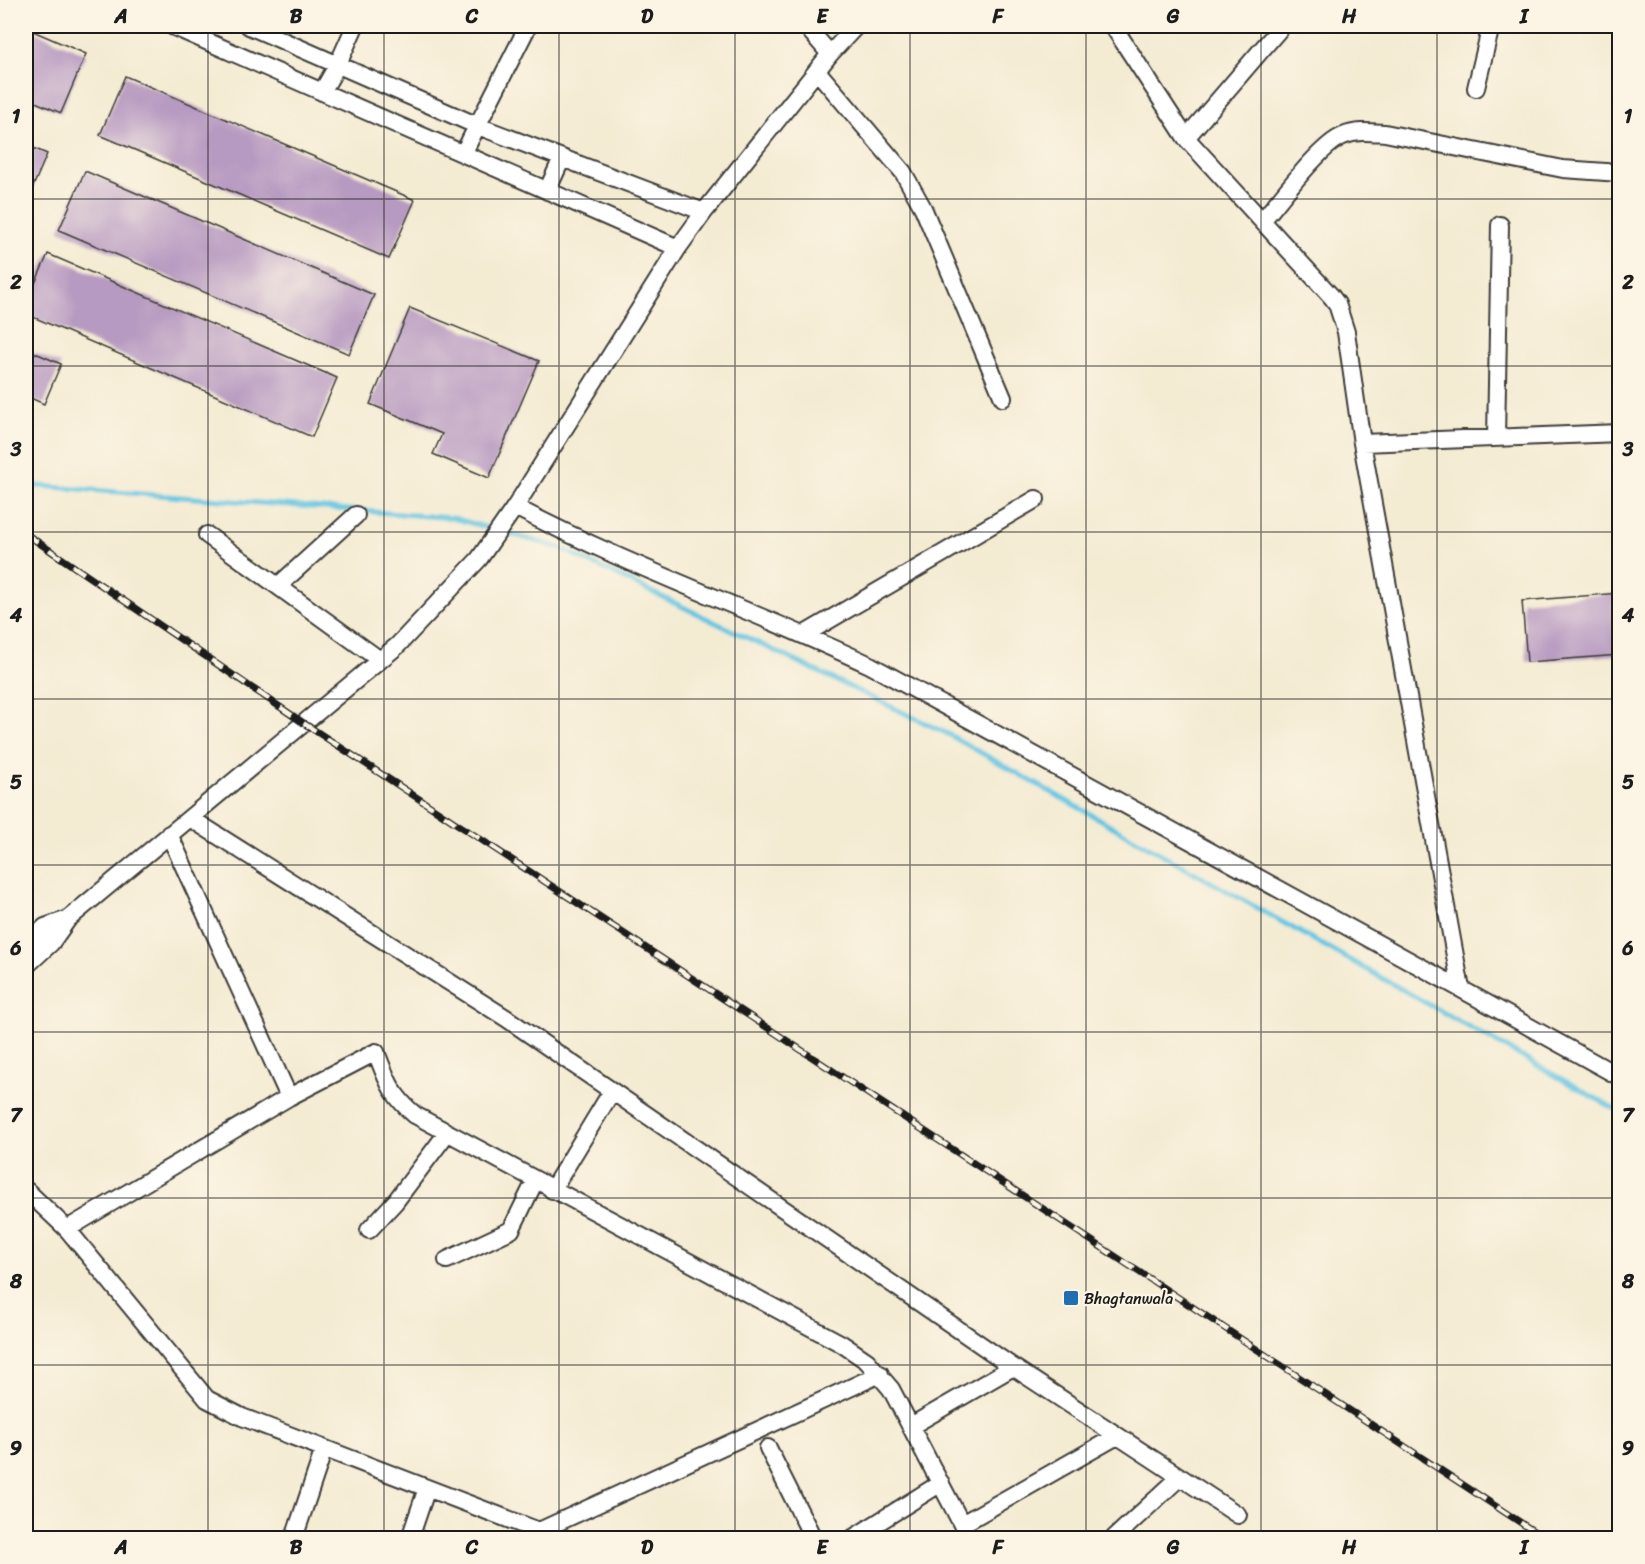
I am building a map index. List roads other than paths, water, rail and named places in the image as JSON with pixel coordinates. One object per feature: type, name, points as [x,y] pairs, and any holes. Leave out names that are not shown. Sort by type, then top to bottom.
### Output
[{"type":"street","points":[[172,26],[678,248]]},
{"type":"street","points":[[249,26],[478,126],[704,212]]},
{"type":"street","points":[[322,92],[355,26]]},
{"type":"street","points":[[462,154],[528,26]]},
{"type":"street","points":[[806,26],[830,54]]},
{"type":"street","points":[[26,966],[51,943],[68,919],[397,646],[479,559],[512,511],[678,248],[817,70],[856,26]]},
{"type":"street","points":[[1133,26],[1117,32],[1186,138],[1337,304],[1346,332],[1362,443],[1461,988]]},
{"type":"street","points":[[1186,138],[1282,26]]},
{"type":"street","points":[[1476,88],[1491,26]]},
{"type":"street","points":[[817,70],[903,172],[913,189],[1003,398]]},
{"type":"street","points":[[1262,221],[1324,149],[1340,136],[1363,131],[1385,133],[1563,169],[1620,173]]},
{"type":"street","points":[[547,191],[562,158]]},
{"type":"street","points":[[1496,438],[1500,225]]},
{"type":"street","points":[[1362,443],[1620,434]]},
{"type":"street","points":[[805,634],[1036,499]]},
{"type":"street","points":[[512,511],[805,634],[921,691],[1620,1077]]},
{"type":"street","points":[[278,586],[356,515]]},
{"type":"street","points":[[207,535],[380,660]]},
{"type":"street","points":[[190,818],[438,974],[1013,1367],[1238,1515]]},
{"type":"street","points":[[169,834],[289,1097]]},
{"type":"street","points":[[26,945],[45,927],[68,919]]},
{"type":"street","points":[[68,1229],[289,1097],[376,1052],[388,1084],[399,1102],[415,1115],[842,1344],[867,1361],[891,1389],[966,1531],[1117,1436]]},
{"type":"street","points":[[552,1190],[612,1091]]},
{"type":"street","points":[[369,1230],[395,1202],[447,1133]]},
{"type":"street","points":[[447,1260],[511,1230],[535,1181]]},
{"type":"street","points":[[26,1190],[68,1229],[207,1399],[242,1417],[427,1488],[542,1536],[880,1374]]},
{"type":"street","points":[[911,1426],[1013,1367]]},
{"type":"street","points":[[768,1448],[813,1539]]},
{"type":"street","points":[[294,1539],[324,1449]]},
{"type":"street","points":[[1114,1539],[1180,1477]]},
{"type":"street","points":[[853,1539],[941,1483]]},
{"type":"street","points":[[410,1539],[427,1488]]},
{"type":"waterway","points":[[26,485],[453,518],[560,548],[946,733],[1620,1112]]},
{"type":"railway","points":[[26,534],[305,724],[1544,1538]]},
{"type":"place","name":"Bhagtanwala","points":[[1071,1298]]}]
